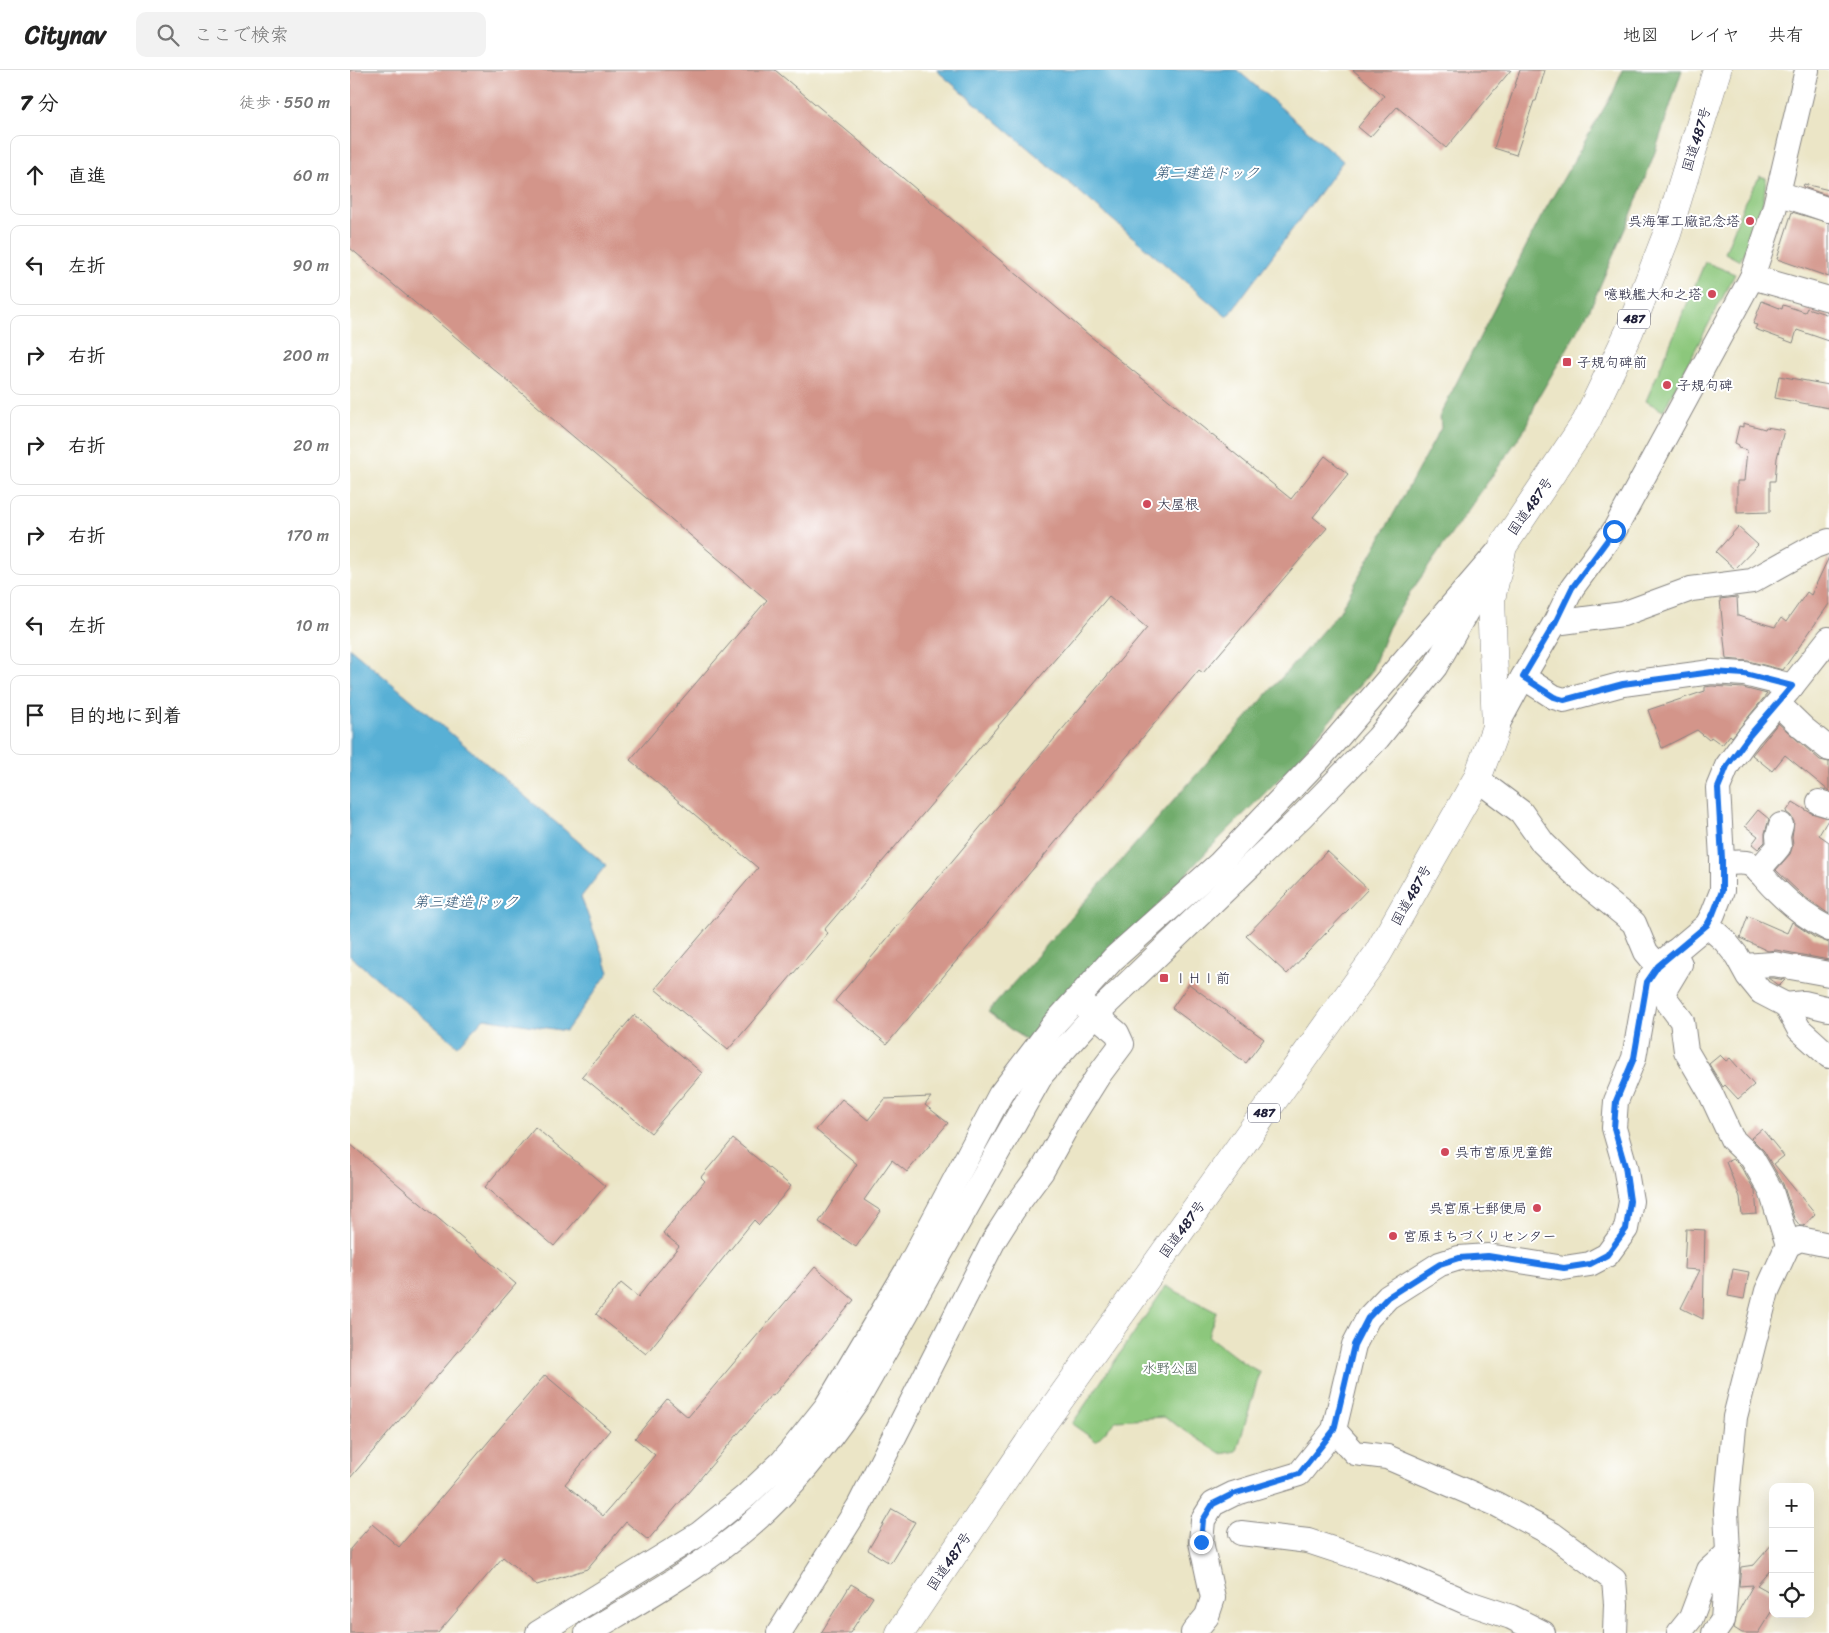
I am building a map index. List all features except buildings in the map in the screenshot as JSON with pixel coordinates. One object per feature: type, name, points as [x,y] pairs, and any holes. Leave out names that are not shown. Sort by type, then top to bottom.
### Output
[{"type":"highway","name":"国道487号","points":[[900,1633],[1028,1444],[1377,955],[1477,778],[1496,727],[1491,599],[1503,546],[1586,422],[1629,332],[1667,234],[1717,70]]},
{"type":"street","points":[[1496,727],[1555,623],[1572,588],[1614,531],[1752,277],[1774,210],[1807,70]]},
{"type":"street","points":[[1778,193],[1829,210]]},
{"type":"street","points":[[1752,277],[1829,299]]},
{"type":"street","points":[[1555,623],[1623,614],[1691,589],[1752,581],[1815,546],[1829,542]]},
{"type":"street","points":[[538,1633],[699,1534],[746,1496],[782,1462],[826,1407],[906,1272],[1000,1095],[1055,1023],[1113,959],[1218,864],[1321,758],[1503,546]]},
{"type":"street","points":[[587,1633],[703,1562],[750,1526],[792,1485],[825,1446],[858,1399],[1042,1074],[1095,1015],[1302,817],[1378,738],[1435,667],[1503,546]]},
{"type":"street","points":[[1194,1633],[1207,1616],[1213,1598],[1201,1542],[1203,1520],[1213,1504],[1233,1494],[1299,1474],[1334,1430],[1354,1345],[1368,1318],[1388,1297],[1440,1264],[1459,1258],[1488,1256],[1564,1268],[1590,1264],[1607,1255],[1626,1229],[1630,1201],[1625,1166],[1614,1128],[1616,1101],[1634,1058],[1647,982],[1666,959],[1707,925],[1722,891],[1718,788],[1727,766],[1749,736],[1785,695],[1829,639]]},
{"type":"street","points":[[1523,677],[1554,697],[1564,700],[1623,684],[1712,672],[1745,674],[1785,695],[1803,728],[1829,749]]},
{"type":"street","points":[[1477,778],[1521,812],[1543,842],[1581,880],[1634,923],[1646,952],[1680,964],[1662,994],[1682,1021],[1686,1051],[1710,1092],[1732,1139],[1752,1158],[1771,1192],[1788,1245]]},
{"type":"street","points":[[1759,872],[1764,862],[1774,854],[1779,846],[1778,836],[1781,825]]},
{"type":"street","points":[[1722,864],[1738,862],[1749,864],[1787,902],[1829,929]]},
{"type":"street","points":[[1707,925],[1725,941],[1761,992],[1786,1005],[1804,1003],[1829,1009]]},
{"type":"street","points":[[1743,966],[1774,964],[1829,974]]},
{"type":"street","points":[[779,1633],[859,1506],[994,1240],[1013,1210],[1042,1171],[1098,1076],[1122,1044],[1117,1033],[1077,1000]]},
{"type":"street","points":[[1786,1005],[1799,1029],[1829,1056]]},
{"type":"street","points":[[1714,1633],[1723,1620],[1728,1553],[1726,1510],[1735,1417],[1767,1291],[1788,1245],[1800,1239],[1829,1245]]},
{"type":"street","points":[[1334,1430],[1355,1453],[1387,1457],[1496,1504],[1552,1534],[1614,1580],[1616,1633]]},
{"type":"street","points":[[1240,1533],[1308,1542],[1384,1566],[1543,1633]]},
{"type":"street","points":[[1679,1633],[1691,1618],[1709,1570],[1728,1553]]},
{"type":"green space","points":[[1622,70],[1682,70],[1655,152],[1631,215],[1589,311],[1537,400],[1527,426],[1408,596],[1389,627],[1371,672],[1291,767],[1209,849],[1148,916],[1068,990],[1027,1040],[1014,1032],[988,1012],[1340,611],[1441,428],[1440,415],[1541,217],[1614,91]]},
{"type":"green space","points":[[1760,176],[1766,178],[1761,211],[1740,261],[1725,253],[1745,201]]},
{"type":"green space","points":[[1705,262],[1735,274],[1663,411],[1646,401]]},
{"type":"green space","name":"水野公園","points":[[1166,1286],[1216,1312],[1208,1336],[1242,1362],[1260,1372],[1237,1451],[1221,1454],[1164,1417],[1117,1420],[1096,1441],[1072,1424]]},
{"type":"water","name":"第二建造ドック","points":[[936,70],[1237,70],[1343,161],[1227,317]]},
{"type":"water","name":"第三建造ドック","points":[[350,648],[606,865],[581,897],[609,972],[566,1031],[484,1018],[458,1046],[350,956]]},
{"type":"place","name":"呉海軍工廠記念塔","points":[[1750,221]]},
{"type":"place","name":"噫戦艦大和之塔","points":[[1712,294]]},
{"type":"place","name":"子規句碑前","points":[[1567,362]]},
{"type":"place","name":"子規句碑","points":[[1667,385]]},
{"type":"place","name":"大屋根","points":[[1147,504]]},
{"type":"place","name":"ＩＨＩ前","points":[[1164,978]]},
{"type":"place","name":"呉市宮原児童館","points":[[1445,1152]]},
{"type":"place","name":"呉宮原七郵便局","points":[[1537,1208]]},
{"type":"place","name":"宮原まちづくりセンター","points":[[1393,1236]]},
{"type":"route","points":[[1201,1542],[1203,1520],[1213,1504],[1233,1494],[1299,1474],[1334,1430],[1354,1345],[1368,1318],[1388,1297],[1440,1264],[1459,1258],[1488,1256],[1564,1268],[1590,1264],[1607,1255],[1626,1229],[1630,1201],[1625,1166],[1614,1128],[1616,1101],[1634,1058],[1647,982],[1658,966],[1707,925],[1713,914],[1722,891],[1718,788],[1727,766],[1749,736],[1792,686],[1760,676],[1712,672],[1623,684],[1564,700],[1554,697],[1523,677],[1555,623],[1572,588],[1614,531]]}]
